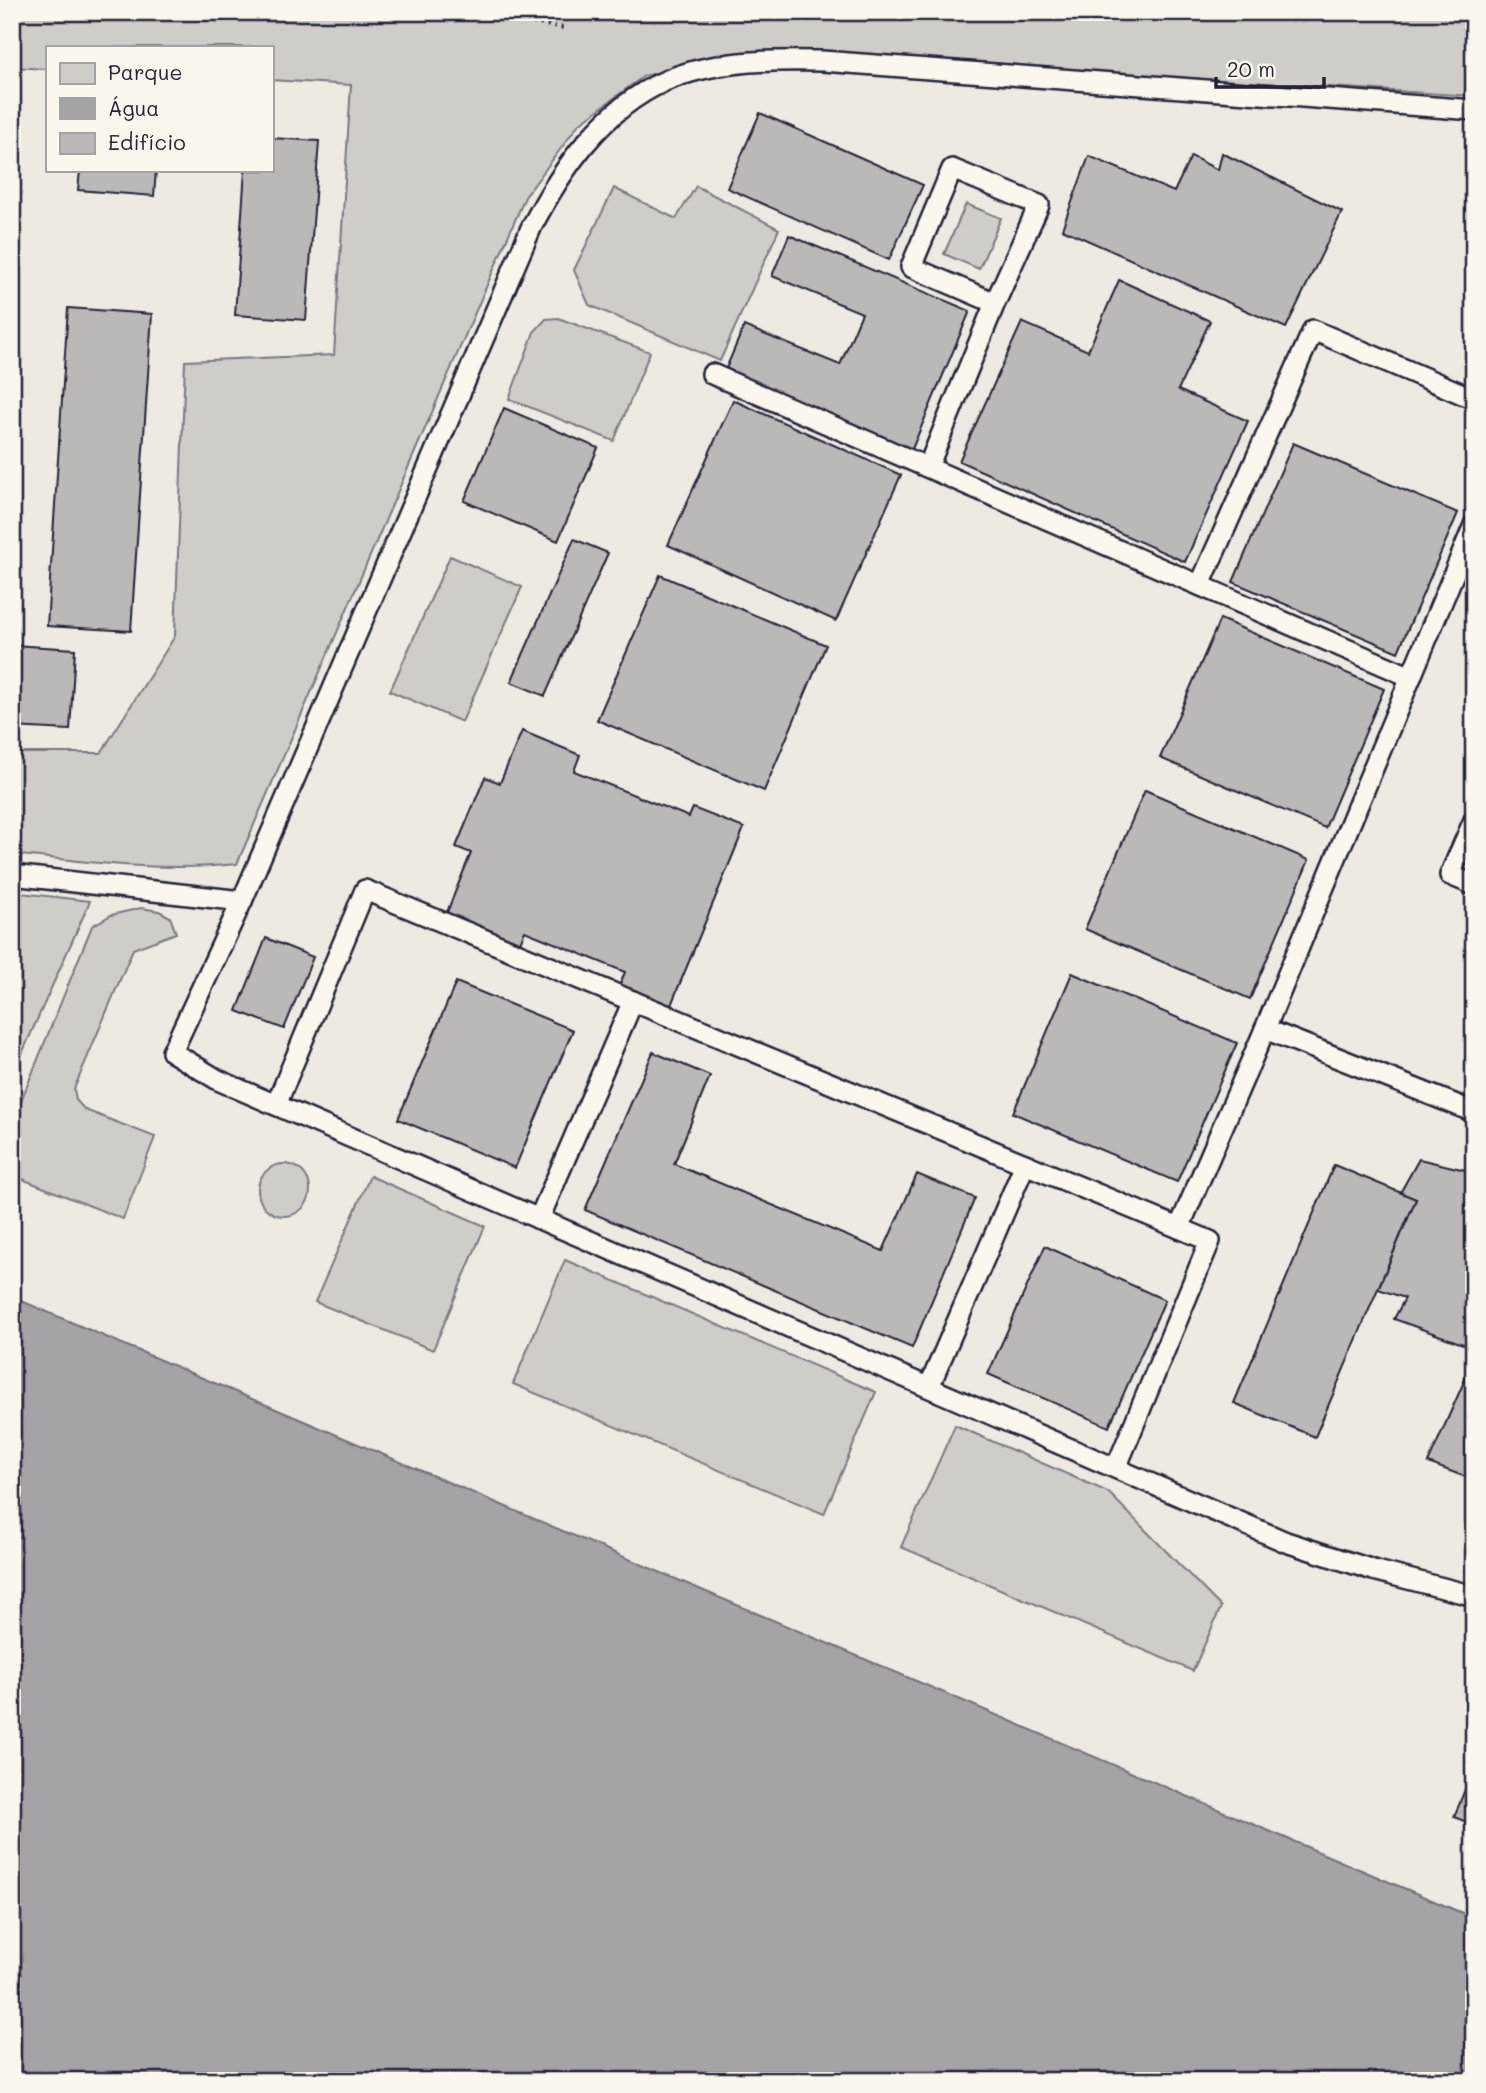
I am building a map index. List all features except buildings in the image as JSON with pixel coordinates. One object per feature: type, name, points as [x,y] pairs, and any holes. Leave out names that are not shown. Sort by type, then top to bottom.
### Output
[{"type":"lane","points":[[1474,110],[822,61],[771,60],[715,67],[665,82],[621,108],[584,145],[555,182],[531,228],[242,901],[172,1052],[218,1080],[1286,1542],[1373,1570],[1474,1596]]},
{"type":"lane","points":[[928,467],[995,303],[1039,205],[952,169],[911,267],[995,303]]},
{"type":"lane","points":[[1199,585],[1313,330],[1474,399]]},
{"type":"lane","points":[[712,374],[1412,677]]},
{"type":"lane","points":[[1179,1228],[1474,525]]},
{"type":"lane","points":[[1474,820],[1450,875],[1474,885]]},
{"type":"lane","points":[[12,875],[242,901]]},
{"type":"lane","points":[[276,1105],[365,890],[1210,1241],[1116,1468]]},
{"type":"lane","points":[[539,1219],[633,1001]]},
{"type":"lane","points":[[1265,1028],[1474,1112]]},
{"type":"lane","points":[[929,1387],[1025,1164]]},
{"type":"path","points":[[471,12],[564,28]]},
{"type":"green space","points":[[12,12],[1474,12],[1474,96],[752,51],[644,76],[579,124],[525,197],[237,864],[209,866],[124,865],[12,854],[12,753],[101,753],[175,636],[185,361],[334,355],[351,85],[273,80],[273,46],[46,46],[46,69],[12,67]]},
{"type":"green space","points":[[696,186],[779,229],[720,361],[589,305],[574,270],[614,188],[676,219]]},
{"type":"green space","points":[[966,204],[1001,218],[979,269],[944,254]]},
{"type":"green space","points":[[558,318],[650,352],[614,441],[509,399],[534,332],[546,319]]},
{"type":"green space","points":[[450,556],[522,587],[462,722],[390,691]]},
{"type":"green space","points":[[12,892],[90,901],[12,1076]]},
{"type":"green space","points":[[141,908],[159,911],[170,917],[176,933],[133,949],[74,1089],[76,1100],[85,1110],[155,1137],[123,1219],[12,1175],[12,1123],[92,926],[111,915]]},
{"type":"green space","points":[[284,1164],[294,1166],[302,1172],[308,1180],[308,1200],[302,1208],[294,1214],[284,1216],[274,1214],[266,1208],[260,1200],[258,1190],[260,1180],[266,1172],[274,1166]]},
{"type":"green space","points":[[370,1176],[485,1226],[433,1350],[315,1302]]},
{"type":"green space","points":[[565,1260],[876,1392],[824,1514],[513,1384]]},
{"type":"green space","points":[[955,1425],[1108,1492],[1221,1607],[1193,1671],[901,1547]]},
{"type":"water","points":[[12,1297],[1474,1918],[1474,2081],[12,2081]]}]
